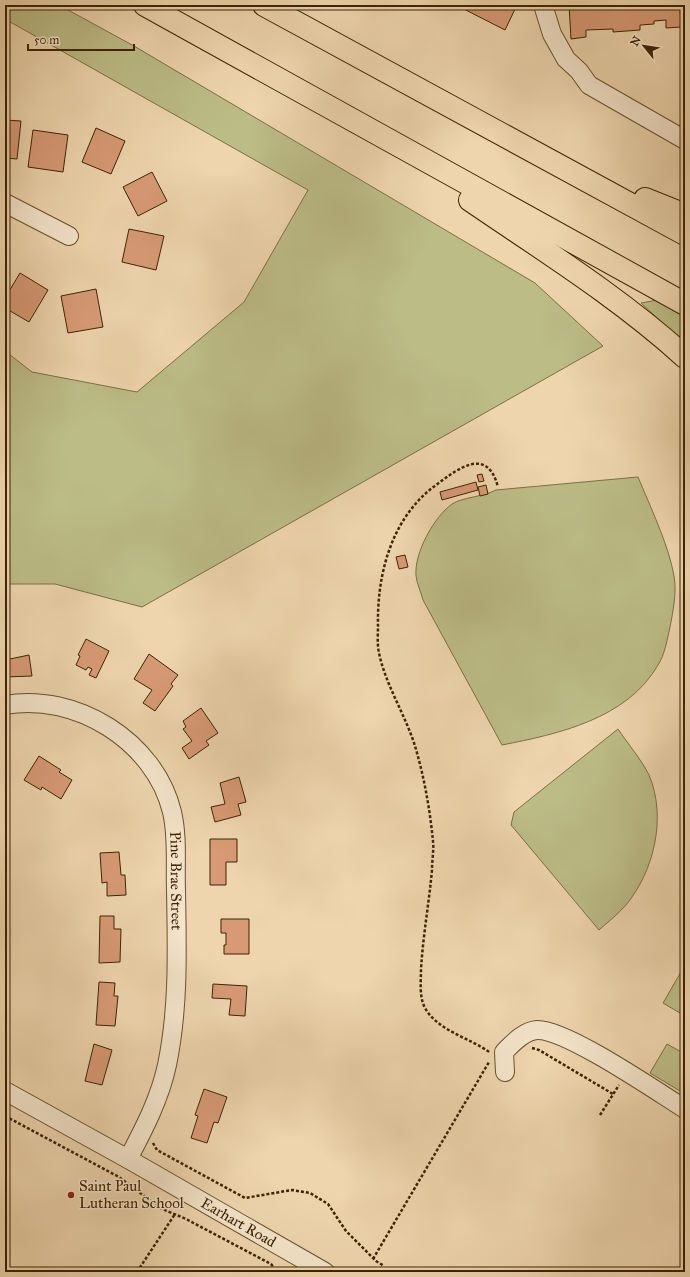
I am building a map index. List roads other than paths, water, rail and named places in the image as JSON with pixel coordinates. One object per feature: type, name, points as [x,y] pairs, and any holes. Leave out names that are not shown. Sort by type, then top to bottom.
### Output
[{"type":"highway","points":[[145,5],[204,36],[365,128],[685,304]]},
{"type":"highway","points":[[264,5],[685,234]]},
{"type":"highway","points":[[365,128],[607,294],[662,336],[685,357]]},
{"type":"highway","points":[[547,158],[685,215]]},
{"type":"street","points":[[543,5],[552,34],[566,59],[579,71],[589,85],[685,140]]},
{"type":"street","points":[[5,203],[70,236]]},
{"type":"street","name":"Pine Brae Street","points":[[5,705],[22,702],[48,704],[87,715],[103,723],[118,733],[138,752],[155,772],[165,791],[172,812],[175,849],[177,986],[174,1022],[167,1066],[153,1109],[142,1134],[128,1159]]},
{"type":"street","points":[[504,1072],[504,1052],[513,1042],[518,1038],[536,1030],[543,1031],[557,1034],[577,1043],[685,1109]]},
{"type":"street","name":"Earhart Road","points":[[5,1091],[128,1159],[325,1272]]},
{"type":"place","name":"Saint Paul Lutheran School","points":[[71,1195]]}]
